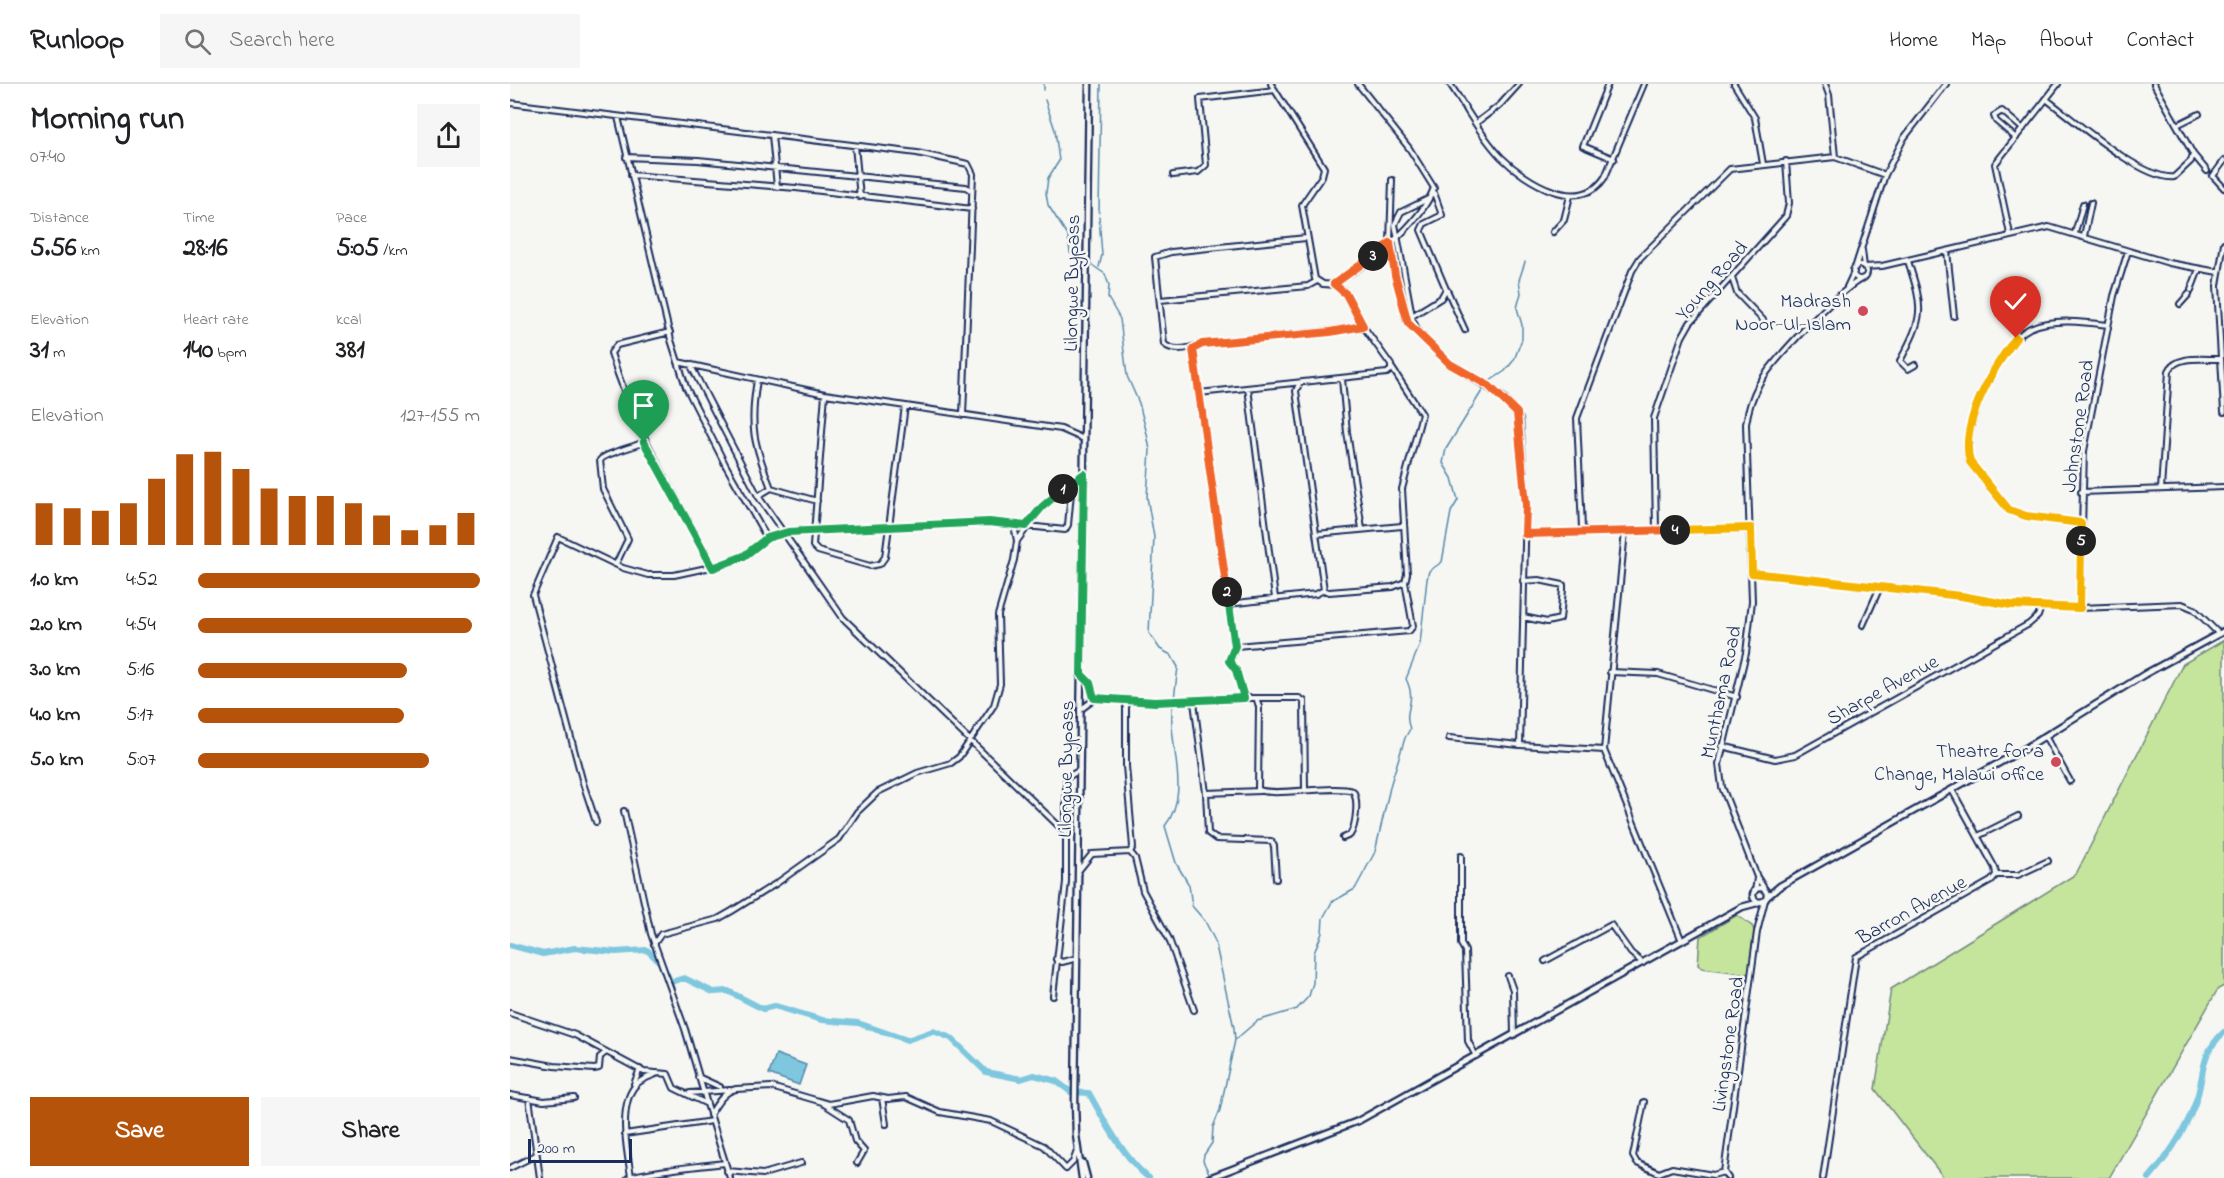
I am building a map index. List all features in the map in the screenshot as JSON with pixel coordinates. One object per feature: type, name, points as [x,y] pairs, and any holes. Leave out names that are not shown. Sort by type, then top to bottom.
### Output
[{"type":"main road","name":"Lilongwe Bypass","points":[[1083,1175],[1077,1150],[1075,1085],[1089,84]]},
{"type":"main road","points":[[1209,1178],[1358,1121],[1742,907],[1766,899],[1780,886],[1952,790],[2145,674],[2221,633]]},
{"type":"main road","points":[[1742,907],[1754,893],[1764,888],[1780,886]]},
{"type":"main road","points":[[1764,888],[1767,892],[1766,899]]},
{"type":"main road","points":[[1754,893],[1757,903]]},
{"type":"main road","points":[[1077,1150],[1083,1175]]},
{"type":"street","points":[[1271,84],[1324,168],[1322,176],[1302,205],[1306,238],[1313,273],[1317,281]]},
{"type":"street","points":[[1358,84],[1409,148],[1433,190],[1442,215],[1424,224],[1421,230],[1464,330]]},
{"type":"street","points":[[1450,84],[1476,123],[1512,167],[1551,190],[1570,196],[1586,193],[1599,186],[1614,159],[1644,84]]},
{"type":"street","points":[[1476,123],[1500,105],[1519,84]]},
{"type":"street","points":[[1608,84],[1583,146],[1614,159]]},
{"type":"street","points":[[1734,84],[1755,118],[1763,164]]},
{"type":"street","points":[[1825,84],[1829,95],[1835,157]]},
{"type":"street","points":[[1845,290],[1862,250],[1885,175],[1904,138],[1946,84]]},
{"type":"street","points":[[2010,234],[1995,169],[2000,158],[2058,84]]},
{"type":"street","points":[[2154,84],[2193,154],[2207,171]]},
{"type":"street","points":[[1173,175],[1198,172],[1206,165],[1200,99],[1275,90]]},
{"type":"street","points":[[2046,99],[2146,172],[2174,177],[2192,161],[2193,154]]},
{"type":"street","points":[[510,103],[855,146],[968,164],[973,174],[963,415]]},
{"type":"street","points":[[2016,138],[1994,119],[1997,112],[2002,111],[2023,129]]},
{"type":"street","points":[[2177,125],[2199,114]]},
{"type":"street","points":[[618,117],[670,332],[686,387],[711,438],[767,538]]},
{"type":"street","points":[[2003,128],[2012,119]]},
{"type":"street","points":[[772,135],[777,187]]},
{"type":"street","points":[[855,146],[860,197]]},
{"type":"street","points":[[626,157],[656,156],[774,167],[966,187],[972,191]]},
{"type":"street","points":[[1587,532],[1582,528],[1577,418],[1632,271],[1640,258],[1730,169],[1835,157],[1885,175]]},
{"type":"street","name":"Young Road","points":[[1656,530],[1653,428],[1655,409],[1685,332],[1786,216],[1789,203],[1786,161]]},
{"type":"street","points":[[2224,161],[2213,174],[2224,188]]},
{"type":"street","points":[[631,175],[777,187],[972,209]]},
{"type":"street","points":[[1392,180],[1390,243],[1406,320],[1450,364],[1489,386],[1517,413],[1526,505],[1520,745]]},
{"type":"street","points":[[1334,284],[1397,239],[1433,190]]},
{"type":"street","points":[[1553,232],[1566,216],[1570,196]]},
{"type":"street","points":[[1422,336],[1412,316],[1395,224],[1398,216],[1412,205],[1428,199]]},
{"type":"street","points":[[2084,236],[2091,203]]},
{"type":"street","points":[[2075,233],[2083,204]]},
{"type":"street","points":[[1854,270],[1908,261],[2010,234],[2049,227],[2199,269],[2218,272]]},
{"type":"street","points":[[1306,238],[1158,256],[1154,259],[1164,344],[1170,349],[1193,349],[1202,344],[1330,332],[1363,326]]},
{"type":"street","points":[[2224,243],[2218,272],[2224,412]]},
{"type":"street","points":[[1862,250],[1864,277]]},
{"type":"street","name":"Johnstone Road","points":[[2080,608],[2081,492],[2085,445],[2108,325],[2128,250]]},
{"type":"street","points":[[1947,251],[1954,316]]},
{"type":"street","points":[[1908,261],[1918,295],[1918,318],[1914,337],[1900,362],[1908,369],[1915,365]]},
{"type":"street","points":[[1845,290],[1882,266]]},
{"type":"street","points":[[2181,304],[2190,292],[2199,269]]},
{"type":"street","points":[[1854,270],[1858,278],[1864,277]]},
{"type":"street","points":[[1731,278],[1737,293],[1763,320]]},
{"type":"street","points":[[1160,300],[1308,286],[1317,281],[1334,284],[1346,294],[1363,326],[1422,414],[1403,484],[1402,526],[1407,574],[1405,582],[1413,626],[1409,631],[1240,648],[1235,646]]},
{"type":"street","points":[[1412,316],[1441,298],[1446,290]]},
{"type":"street","name":"Munthama Road","points":[[1764,888],[1757,877],[1721,781],[1719,764],[1746,653],[1752,601],[1751,528],[1745,432],[1752,399],[1776,360],[1845,290]]},
{"type":"street","points":[[2081,523],[2020,514],[2004,506],[1970,462],[1968,452],[1971,422],[1980,397],[2013,342],[2022,332],[2049,324],[2108,325]]},
{"type":"street","points":[[670,332],[617,345],[612,350],[622,387],[644,442],[713,568]]},
{"type":"street","points":[[1193,349],[1235,646],[1229,661],[1236,670],[1244,698]]},
{"type":"street","points":[[2161,489],[2171,366],[2180,361],[2221,359]]},
{"type":"street","points":[[678,362],[825,394],[1061,429],[1084,439]]},
{"type":"street","points":[[690,364],[758,496],[843,618],[1065,832]]},
{"type":"street","points":[[1200,393],[1388,373],[1391,367]]},
{"type":"street","points":[[1342,379],[1347,432],[1362,530]]},
{"type":"street","points":[[757,381],[753,404],[754,444],[771,488]]},
{"type":"street","points":[[1299,383],[1296,391],[1324,590]]},
{"type":"street","points":[[1248,388],[1275,598]]},
{"type":"street","points":[[825,394],[813,546],[818,551],[876,566],[885,557],[905,406]]},
{"type":"street","points":[[616,564],[628,539],[603,489],[600,460],[607,454],[619,453],[644,442]]},
{"type":"street","points":[[654,944],[661,934],[718,919],[777,883],[839,839],[857,812],[878,792],[917,773],[951,763],[958,757],[994,705],[1000,684],[998,615],[1000,602],[1010,579],[1017,541],[1042,507],[1084,474]]},
{"type":"street","points":[[596,822],[583,783],[533,595],[558,537],[616,564],[648,575],[674,575],[713,568],[744,556],[767,538],[783,533],[989,522],[1065,530],[1068,525],[1072,482]]},
{"type":"street","points":[[2081,492],[2224,487]]},
{"type":"street","points":[[758,496],[771,488],[817,501]]},
{"type":"street","points":[[1014,525],[1017,541]]},
{"type":"street","points":[[1316,534],[1402,526]]},
{"type":"street","points":[[1525,534],[1751,528]]},
{"type":"street","points":[[1625,531],[1604,750],[1682,941]]},
{"type":"street","points":[[1752,573],[1968,596],[2011,605],[2080,608],[2182,604],[2193,609],[2221,633]]},
{"type":"street","points":[[1523,581],[1563,585],[1560,619],[1546,622],[1523,617]]},
{"type":"street","points":[[1228,604],[1316,594],[1324,590],[1329,592],[1393,587],[1405,582]]},
{"type":"street","points":[[1863,625],[1880,587]]},
{"type":"street","name":"Sharpe Avenue","points":[[1722,746],[1775,759],[1795,755],[2029,624],[2038,616],[2041,607]]},
{"type":"street","points":[[1610,672],[1658,674],[1737,697]]},
{"type":"street","points":[[1081,674],[1090,683],[1094,698]]},
{"type":"street","points":[[1080,710],[1094,698],[1194,702],[1244,698],[1256,700],[1299,698],[1306,703],[1305,789]]},
{"type":"street","points":[[1126,699],[1126,766],[1133,844],[1130,852]]},
{"type":"street","points":[[1256,700],[1259,707],[1257,782],[1260,790]]},
{"type":"street","points":[[1194,702],[1209,835],[1216,840],[1271,841],[1274,846],[1276,879]]},
{"type":"street","points":[[2045,736],[2070,781]]},
{"type":"street","points":[[1449,738],[1604,750]]},
{"type":"street","points":[[1053,996],[1066,882],[1066,778],[1080,770]]},
{"type":"street","points":[[1206,793],[1351,789],[1356,793],[1353,829],[1350,835],[1342,838]]},
{"type":"street","points":[[1952,790],[1995,868],[1996,875],[2018,875],[2048,861]]},
{"type":"street","points":[[624,811],[654,944],[685,1029],[730,1178]]},
{"type":"street","points":[[1978,836],[2018,816]]},
{"type":"street","points":[[1079,851],[1090,855],[1130,852]]},
{"type":"street","points":[[1130,852],[1135,858],[1143,891],[1169,939],[1194,1010]]},
{"type":"street","points":[[1079,870],[1090,855]]},
{"type":"street","points":[[1461,856],[1461,944],[1465,951],[1468,1041],[1476,1056]]},
{"type":"street","name":"Barron Avenue","points":[[1823,1178],[1856,957],[1991,881],[1996,875]]},
{"type":"street","name":"Munthama Road","points":[[1754,893],[1757,877]]},
{"type":"street","name":"Livingstone Road","points":[[1724,1172],[1761,914],[1766,899]]},
{"type":"street","name":"Livingstone Road","points":[[1757,903],[1761,914]]},
{"type":"street","points":[[1545,961],[1611,925],[1631,953],[1643,963]]},
{"type":"street","points":[[1056,958],[1062,962],[1074,959]]},
{"type":"street","points":[[1508,976],[1513,990],[1514,1035]]},
{"type":"street","points":[[510,1013],[575,1035],[605,1053],[640,1069],[668,1074],[674,1088],[706,1104]]},
{"type":"street","points":[[510,1058],[554,1066],[594,1069],[599,1068],[600,1057],[605,1053]]},
{"type":"street","points":[[640,1069],[626,1114],[625,1134],[629,1177],[662,1175],[725,1163]]},
{"type":"street","points":[[633,1088],[639,1082],[659,1073]]},
{"type":"street","points":[[698,1077],[731,1090],[771,1087],[823,1103],[849,1120],[855,1141],[864,1151],[857,1163]]},
{"type":"street","points":[[689,1094],[724,1088]]},
{"type":"street","points":[[710,1115],[731,1090]]},
{"type":"street","points":[[510,1095],[544,1101],[574,1098]]},
{"type":"street","points":[[823,1103],[873,1096],[906,1097],[940,1112],[987,1119],[1044,1146],[1066,1169],[1073,1162],[1077,1150]]},
{"type":"street","points":[[529,1098],[540,1178]]},
{"type":"street","points":[[882,1098],[886,1125]]},
{"type":"street","points":[[1644,1102],[1633,1156],[1637,1163],[1659,1173],[1672,1168],[1713,1175],[1724,1172],[1728,1178]]},
{"type":"street","points":[[625,1134],[712,1121]]},
{"type":"street","points":[[510,1168],[536,1155]]},
{"type":"street","points":[[728,1171],[763,1174],[801,1163]]},
{"type":"green space","points":[[2224,640],[2224,986],[2218,989],[2109,1178],[1944,1178],[1875,1089],[1891,989],[2076,874],[2183,664]]},
{"type":"green space","points":[[1737,915],[1752,926],[1755,932],[1749,974],[1702,968],[1698,965],[1700,937]]},
{"type":"water","points":[[776,1054],[806,1065],[799,1085],[769,1074]]},
{"type":"waterway","points":[[1044,84],[1044,90]]},
{"type":"waterway","points":[[1099,213],[1101,84]]},
{"type":"waterway","points":[[1045,100],[1055,130],[1059,161],[1048,178],[1046,193],[1048,205],[1068,236],[1070,253],[1080,260]]},
{"type":"waterway","points":[[1099,217],[1102,255],[1099,267]]},
{"type":"waterway","points":[[1487,383],[1505,371],[1514,360],[1522,339],[1522,325],[1517,308],[1521,293],[1519,280],[1525,262]]},
{"type":"waterway","points":[[1092,265],[1105,274],[1109,285],[1108,298],[1120,319],[1127,376],[1139,403],[1147,434],[1150,450],[1147,497],[1154,537],[1149,633],[1160,649],[1171,655],[1178,667],[1174,699]]},
{"type":"waterway","points":[[1235,1040],[1257,1021],[1297,1009],[1309,996],[1313,983],[1314,953],[1322,933],[1323,918],[1332,902],[1355,889],[1375,852],[1391,783],[1410,729],[1408,716],[1411,694],[1406,679],[1420,644],[1427,579],[1429,571],[1442,562],[1451,512],[1458,500],[1452,478],[1443,463],[1446,449],[1485,386]]},
{"type":"waterway","points":[[1173,703],[1173,734],[1178,782],[1173,812],[1165,826],[1176,863],[1189,885],[1192,906],[1205,921],[1215,941],[1235,1040],[1220,1110],[1213,1127],[1212,1143],[1204,1155],[1203,1161],[1209,1173]]},
{"type":"waterway","points":[[510,945],[543,954],[575,948],[615,952],[647,950],[662,964],[671,982],[684,978],[713,992],[728,991],[763,1009],[775,1006],[822,1020],[858,1023],[907,1040],[933,1031],[951,1038],[986,1072],[1021,1079],[1034,1075],[1056,1081],[1071,1092],[1089,1093],[1124,1150],[1140,1171],[1149,1178]]},
{"type":"waterway","points":[[2149,1178],[2184,1128],[2198,1094],[2208,1054],[2224,1032]]},
{"type":"place","name":"Madrash Noor-Ul-Islam","points":[[1863,311]]},
{"type":"place","name":"Theatre for a Change, Malawi office","points":[[2056,762]]},
{"type":"route","points":[[644,442],[713,568],[744,556],[767,538],[788,532],[989,522],[1026,526],[1042,507],[1084,474],[1081,674],[1089,681],[1092,696],[1150,702],[1235,700],[1244,698],[1236,670],[1229,661],[1235,646],[1201,419],[1200,393],[1193,349],[1202,344],[1330,332],[1363,326],[1346,294],[1334,284],[1390,243],[1395,275],[1408,323],[1450,364],[1489,386],[1503,397],[1520,419],[1526,505],[1525,534],[1751,528],[1752,573],[1968,596],[2011,605],[2080,608],[2081,523],[2026,516],[2009,510],[1971,466],[1968,456],[1971,422],[1975,407],[2016,338]]}]
